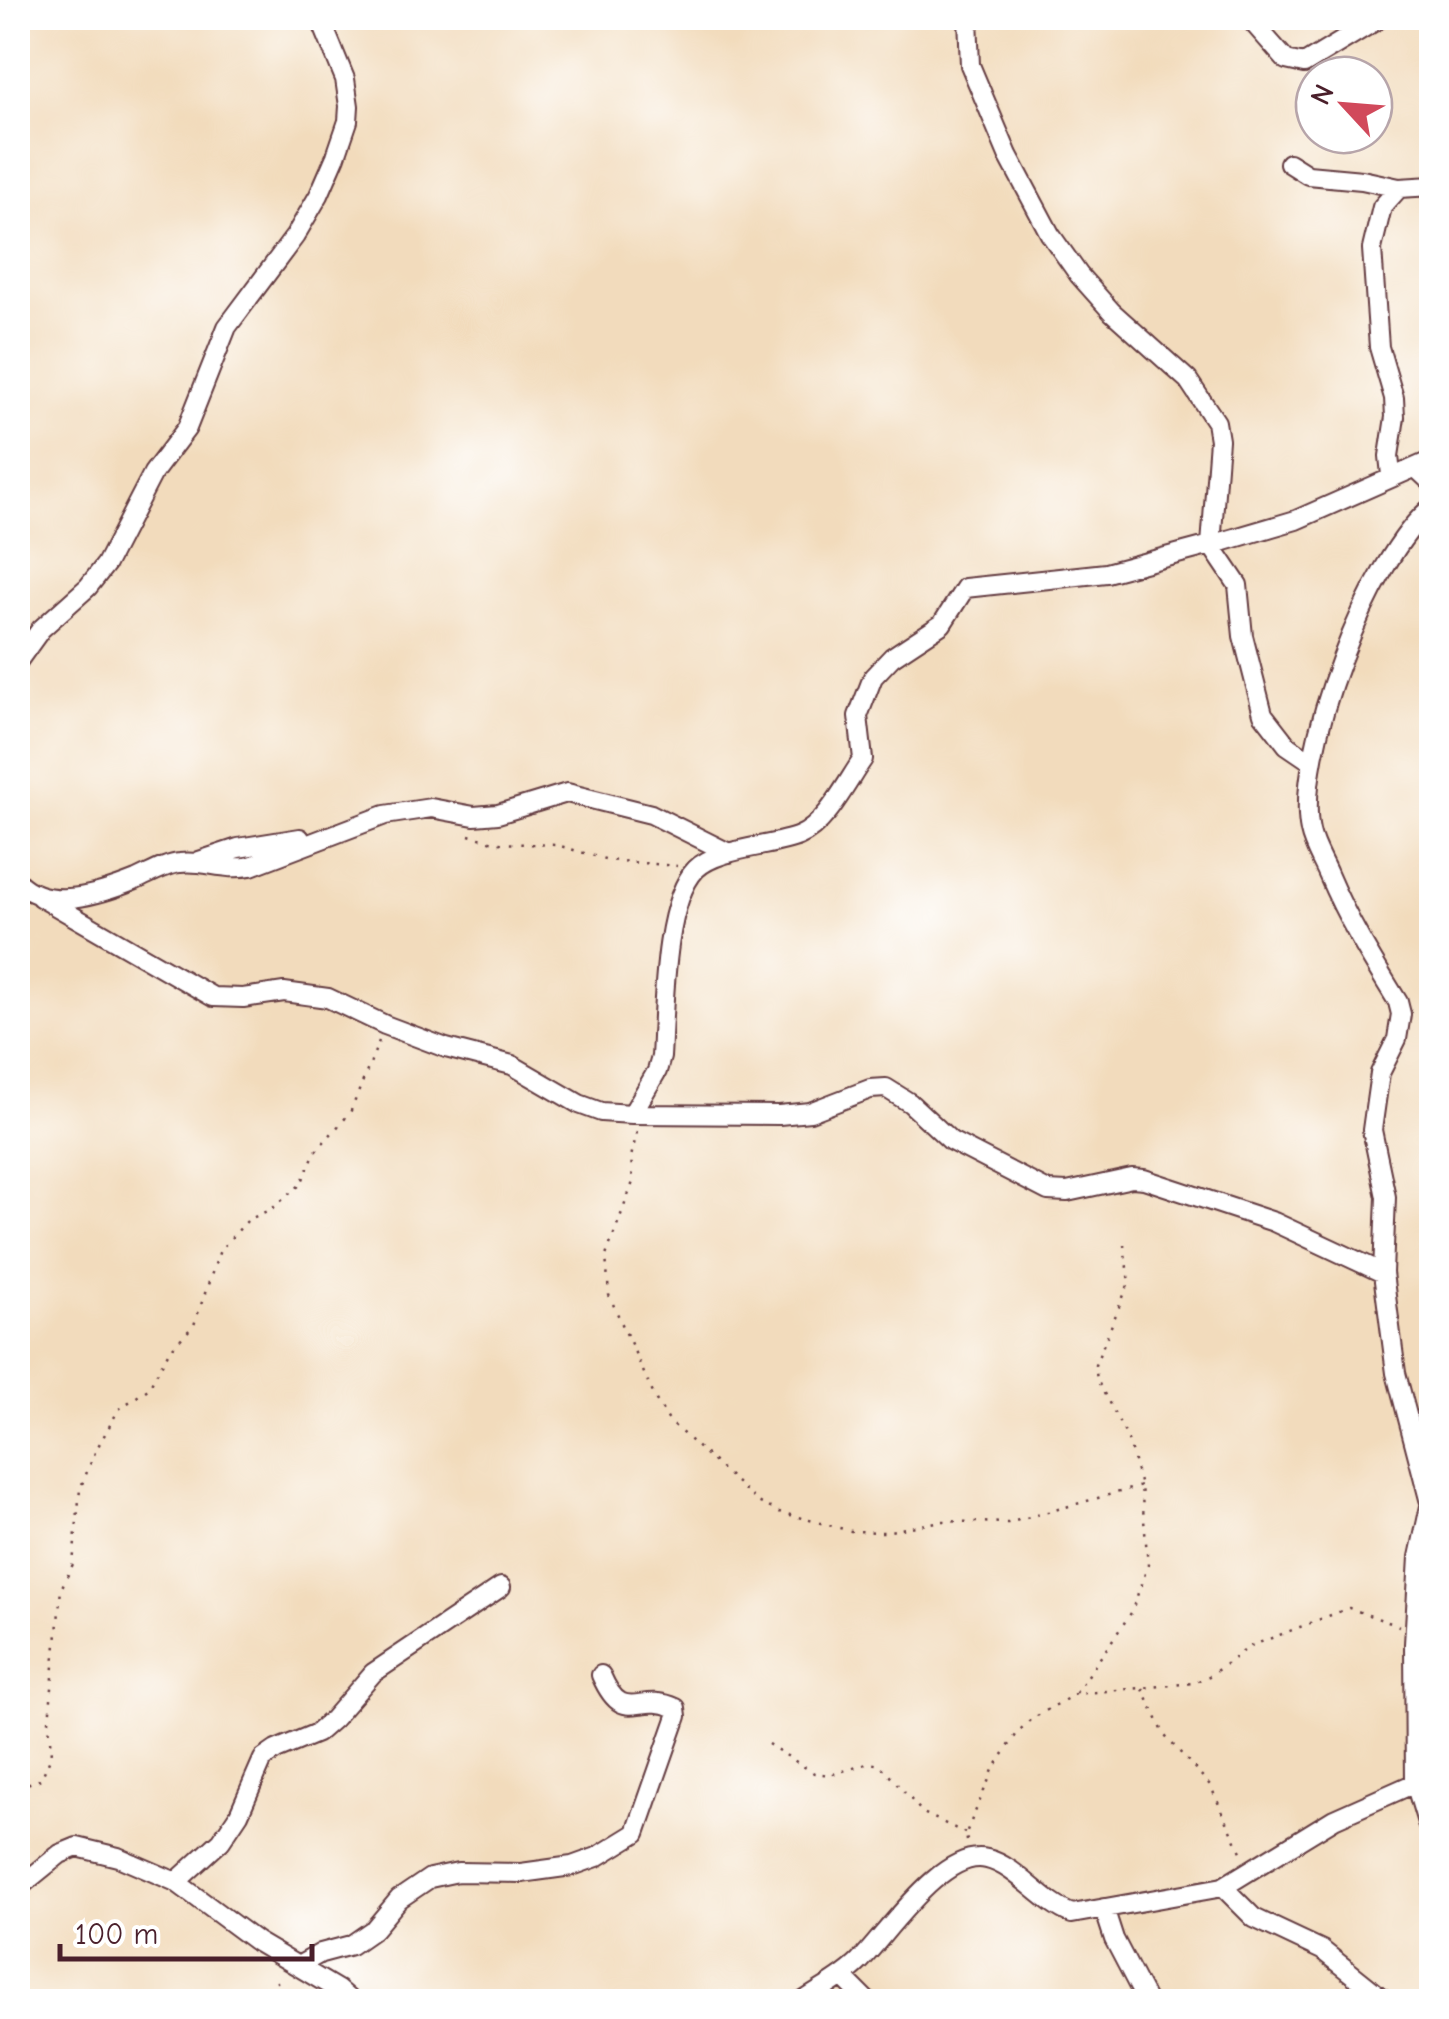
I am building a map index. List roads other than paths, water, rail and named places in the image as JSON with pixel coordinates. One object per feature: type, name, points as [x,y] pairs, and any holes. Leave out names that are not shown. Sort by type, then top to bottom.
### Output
[{"type":"street","points":[[18,661],[41,629],[88,587],[106,564],[153,473],[187,428],[227,327],[295,236],[319,195],[348,122],[349,106],[345,79],[320,18]]},
{"type":"street","points":[[968,18],[970,65],[1008,155],[1050,234],[1112,312],[1188,380],[1216,422],[1219,440],[1211,545],[1238,584],[1243,636],[1263,714],[1287,745],[1312,762]]},
{"type":"street","points":[[1249,18],[1286,60],[1304,64],[1380,18]]},
{"type":"street","points":[[1289,163],[1308,176],[1362,180],[1398,188],[1432,186]]},
{"type":"street","points":[[1392,475],[1389,456],[1394,398],[1379,347],[1372,249],[1382,208],[1398,188]]},
{"type":"street","points":[[637,1115],[661,1057],[668,947],[681,895],[696,868],[729,853],[800,836],[816,824],[862,759],[858,716],[872,678],[892,657],[942,624],[964,588],[1106,573],[1211,545],[1296,520],[1371,489],[1392,475],[1424,465],[1432,484]]},
{"type":"street","points":[[1432,508],[1398,545],[1362,611],[1336,676],[1312,762],[1306,804],[1311,835],[1349,924],[1402,1014],[1397,1039],[1380,1073],[1372,1130],[1386,1198],[1383,1273],[1396,1373],[1430,1498],[1419,1557],[1424,1625],[1414,1644],[1415,1783],[1432,1839]]},
{"type":"street","points":[[26,892],[69,899],[128,883],[177,862],[231,870],[384,815],[431,808],[474,816],[498,814],[566,793],[651,814],[729,853]]},
{"type":"street","points":[[26,892],[213,996],[243,998],[284,992],[328,998],[385,1026],[446,1048],[512,1065],[578,1104],[601,1112],[810,1112],[870,1089],[886,1088],[910,1103],[951,1141],[1048,1190],[1067,1192],[1144,1179],[1274,1222],[1383,1273]]},
{"type":"street","points":[[176,1882],[230,1828],[263,1759],[317,1733],[373,1672],[501,1588]]},
{"type":"street","points":[[298,1966],[322,1953],[350,1945],[374,1929],[400,1899],[430,1878],[458,1872],[521,1873],[572,1866],[597,1857],[636,1833],[677,1716],[676,1708],[661,1700],[627,1705],[617,1702],[601,1674]]},
{"type":"street","points":[[802,2002],[858,1964],[902,1912],[950,1868],[969,1857],[990,1859],[1058,1909],[1072,1914],[1223,1886],[1334,1819],[1415,1783]]},
{"type":"street","points":[[18,1888],[60,1854],[77,1847],[118,1857],[176,1882],[257,1942],[352,2002]]},
{"type":"street","points":[[1223,1886],[1254,1918],[1322,1950],[1386,2002]]},
{"type":"street","points":[[1104,1908],[1114,1939],[1147,2002]]},
{"type":"street","points":[[842,1976],[868,2002]]}]
